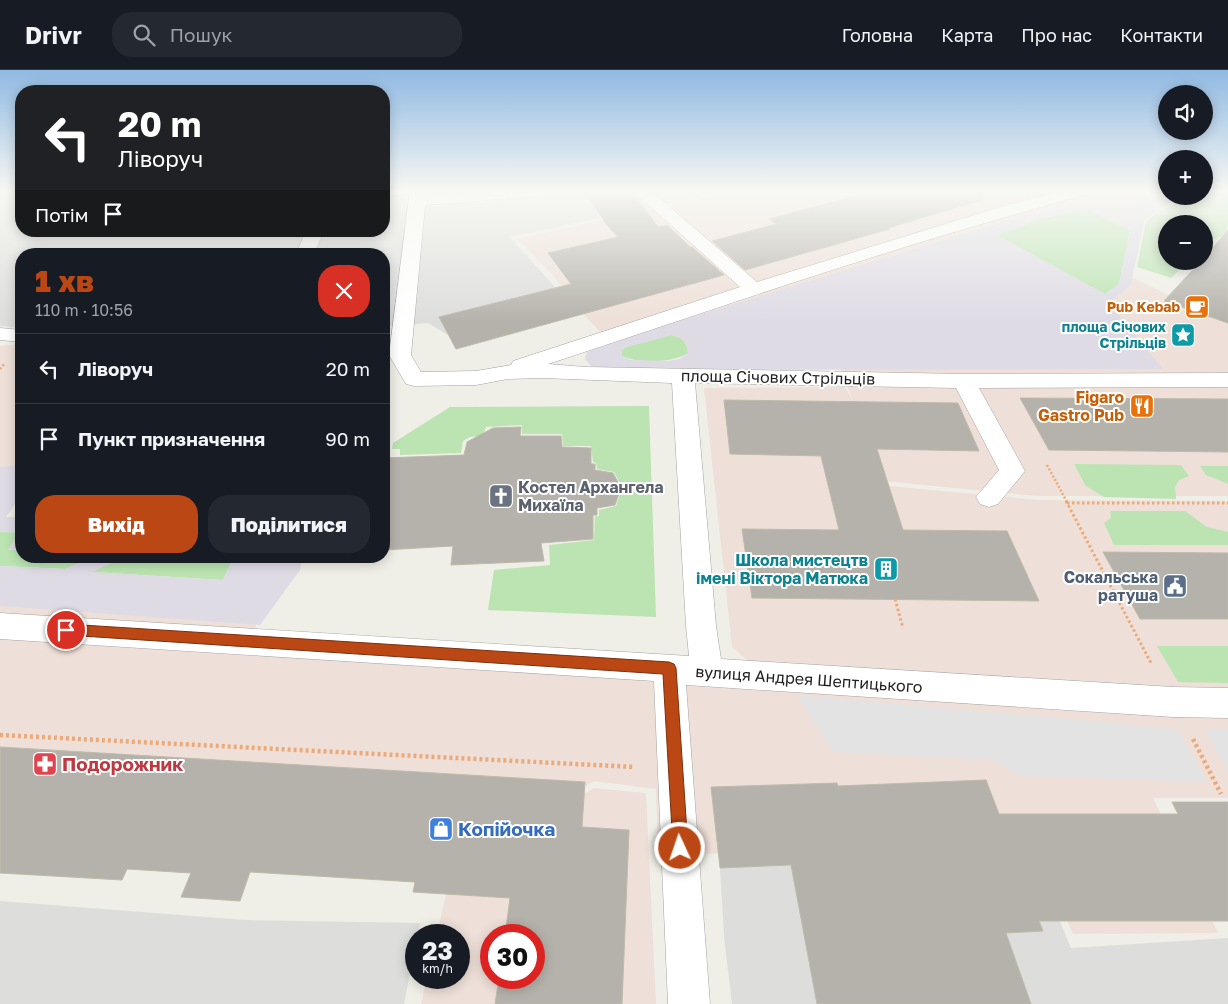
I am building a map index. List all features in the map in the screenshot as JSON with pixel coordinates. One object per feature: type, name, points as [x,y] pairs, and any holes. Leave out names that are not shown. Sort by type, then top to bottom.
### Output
[{"type":"street","name":"площа Січових Стрільців","points":[[413,235],[400,355],[414,379],[476,378],[508,372],[542,371],[586,374],[964,381],[1228,380]]},
{"type":"street","points":[[691,235],[754,289]]},
{"type":"street","name":"площа Січових Стрільців","points":[[508,372],[528,362],[930,235]]},
{"type":"street","points":[[0,334],[15,335]]},
{"type":"street","points":[[683,375],[701,626],[707,673]]},
{"type":"street","points":[[964,381],[1012,472],[989,497]]},
{"type":"street","name":"вулиця Андрея Шептицького","points":[[0,626],[1173,702],[1228,702]]},
{"type":"street","points":[[669,668],[689,1004]]},
{"type":"path","points":[[1045,461],[1134,633],[1173,702],[1221,794]]},
{"type":"path","points":[[1067,503],[1228,503]]},
{"type":"path","points":[[895,599],[903,628]]},
{"type":"path","points":[[0,736],[676,770]]},
{"type":"shaded area","points":[[0,235],[15,235],[15,237],[390,237],[390,235],[521,235],[510,237],[579,314],[461,343],[428,323],[390,326],[390,248],[15,248],[15,327],[0,326]]},
{"type":"shaded area","points":[[537,235],[1070,235],[1054,241],[1171,296],[1228,316],[1228,496],[1037,496],[884,481],[878,485],[1039,500],[1228,501],[1228,689],[1179,688],[748,661],[732,647],[704,388],[845,387],[853,401],[838,362],[616,349],[587,318],[550,272],[517,239]]},
{"type":"shaded area","points":[[962,235],[1001,235],[997,236],[1105,294],[1119,284],[1129,235],[1141,235],[1131,285],[1114,298],[1113,308],[1163,369],[617,370],[591,366],[585,359],[587,352],[610,342]],"holes":[[[671,335],[681,338],[687,344],[688,353],[679,359],[667,361],[630,360],[622,356],[621,350]]]},
{"type":"shaded area","points":[[15,345],[15,468],[0,469],[0,346]]},
{"type":"shaded area","points":[[15,466],[15,504],[6,517],[15,517],[15,533],[0,532],[0,467]]},
{"type":"shaded area","points":[[15,539],[15,549],[8,550]]},
{"type":"shaded area","points":[[79,563],[111,563],[92,572],[223,580],[231,563],[302,563],[300,570],[260,625],[0,606],[0,566],[65,569]]},
{"type":"shaded area","points":[[0,592],[261,612],[246,653],[1228,698],[1228,798],[1153,798],[1218,933],[1073,934],[1036,852],[658,854],[656,789],[594,781],[446,867],[0,798]]},
{"type":"shaded area","points":[[796,695],[1178,729],[1206,782],[1020,776],[993,760],[834,752]]},
{"type":"shaded area","points":[[1228,729],[1228,771],[1205,730]]},
{"type":"shaded area","points":[[594,788],[646,793],[656,1004],[421,1004],[424,989],[470,989],[470,924],[439,924],[451,870]]},
{"type":"shaded area","points":[[1033,857],[1071,948],[1228,938],[1228,1004],[732,1004],[724,936],[720,868]]},
{"type":"shaded area","points":[[0,901],[245,920],[420,923],[405,924],[405,989],[407,989],[404,1004],[0,1004]]},
{"type":"green space","points":[[997,235],[1129,235],[1119,284],[1105,294]]},
{"type":"green space","points":[[1143,235],[1158,235],[1158,270],[1179,270],[1171,278],[1137,267]]},
{"type":"green space","points":[[1213,235],[1225,235],[1213,240]]},
{"type":"green space","points":[[671,335],[683,341],[688,353],[673,359],[655,361],[629,359],[622,356],[621,350],[627,347]]},
{"type":"green space","points":[[649,406],[656,617],[488,610],[494,570],[550,565],[549,545],[594,540],[595,516],[599,516],[599,510],[616,506],[622,488],[614,472],[597,469],[596,463],[593,462],[591,446],[563,446],[562,434],[522,434],[522,425],[486,427],[483,436],[470,437],[463,441],[461,453],[400,455],[400,449],[392,449],[393,443],[450,407]]},
{"type":"green space","points":[[1074,464],[1181,465],[1189,476],[1179,480],[1175,487],[1176,499],[1104,497],[1086,486]]},
{"type":"green space","points":[[1200,466],[1228,466],[1228,484],[1206,475]]},
{"type":"green space","points":[[1110,511],[1185,511],[1207,527],[1228,532],[1228,545],[1114,545],[1104,523],[1111,518]]},
{"type":"green space","points":[[0,532],[15,532],[15,540],[8,550],[15,549],[15,563],[79,563],[65,569],[0,566]]},
{"type":"green space","points":[[111,563],[231,563],[223,580],[91,572]]},
{"type":"green space","points":[[1157,646],[1228,646],[1228,683],[1178,682]]},
{"type":"building","points":[[616,235],[677,235],[724,275],[456,349],[439,317],[571,284],[548,253],[618,237]]},
{"type":"building","points":[[736,235],[870,235],[745,270],[712,241]]},
{"type":"building","points":[[1224,235],[1228,235],[1228,323],[1164,301],[1193,270],[1213,270],[1213,248]]},
{"type":"building","points":[[1020,398],[1228,399],[1228,452],[1049,450]]},
{"type":"building","points":[[724,400],[958,403],[979,451],[877,449],[903,530],[1007,531],[1039,601],[752,598],[742,529],[839,530],[821,456],[730,454]]},
{"type":"building","name":"Костел Архангела Михаїла","points":[[521,427],[520,436],[561,436],[562,447],[591,448],[591,464],[595,464],[595,470],[613,473],[621,488],[615,505],[597,508],[597,515],[593,515],[593,539],[541,543],[544,561],[451,565],[453,546],[390,550],[390,458],[464,455],[467,442],[493,428]]},
{"type":"building","name":"Сокальська ратуша","points":[[1103,552],[1228,553],[1228,619],[1140,619]]},
{"type":"building","points":[[0,747],[585,782],[582,827],[629,830],[622,1004],[495,1004],[497,989],[545,989],[545,924],[506,924],[510,898],[413,892],[415,882],[250,872],[240,901],[181,897],[191,873],[127,869],[122,880],[0,873]]},
{"type":"building","points":[[986,780],[999,814],[1178,814],[1172,802],[1228,802],[1228,921],[1039,921],[1043,931],[1006,933],[1031,1004],[817,1004],[791,865],[720,868],[711,787],[837,783],[838,786]]},
{"type":"place","name":"Pub Kebab","points":[[1197,307]]},
{"type":"place","name":"площа Січових Стрільців","points":[[1183,335]]},
{"type":"place","name":"Figaro Gastro Pub","points":[[1142,406]]},
{"type":"place","name":"Костел Архангела Михаїла","points":[[501,496]]},
{"type":"place","name":"Школа мистецтв імені Віктора Матюка","points":[[886,569]]},
{"type":"place","name":"Сокальська ратуша","points":[[1175,586]]},
{"type":"place","name":"Подорожник","points":[[45,764]]},
{"type":"place","name":"Копійочка","points":[[441,829]]},
{"type":"route","points":[[66,630],[669,668],[680,848]]}]
